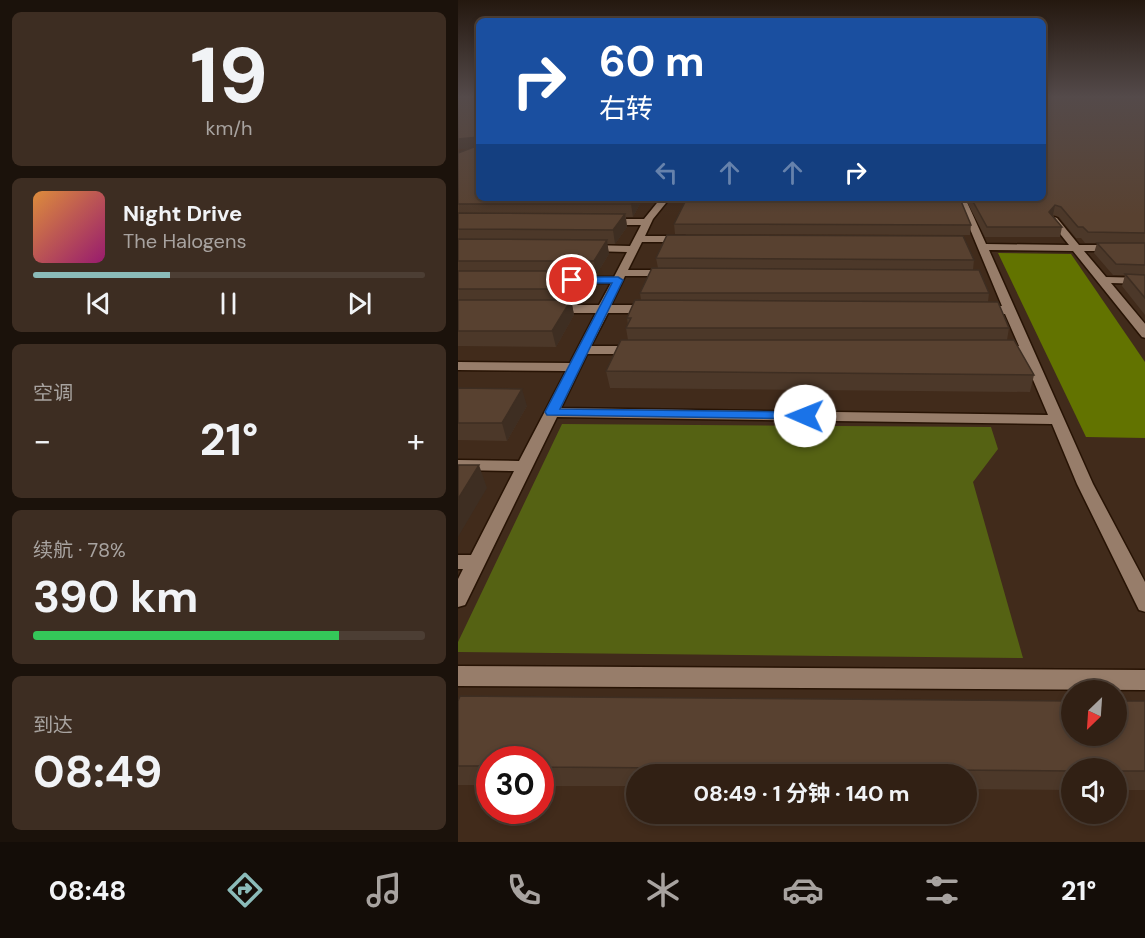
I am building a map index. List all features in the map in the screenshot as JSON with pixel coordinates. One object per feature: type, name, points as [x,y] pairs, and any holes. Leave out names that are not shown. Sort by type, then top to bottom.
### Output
[{"type":"street","points":[[458,599],[467,562],[525,466],[647,222],[664,201]]},
{"type":"street","points":[[960,204],[988,274],[1010,310],[1085,484],[1145,604]]},
{"type":"street","points":[[1054,220],[1144,330]]},
{"type":"street","points":[[600,222],[647,222]]},
{"type":"street","points":[[575,248],[698,239]]},
{"type":"street","points":[[976,242],[1078,248],[1145,248]]},
{"type":"street","points":[[561,280],[680,273]]},
{"type":"street","points":[[1104,280],[1145,281]]},
{"type":"street","points":[[536,309],[663,309]]},
{"type":"street","points":[[974,310],[1010,310]]},
{"type":"street","points":[[583,350],[653,350]]},
{"type":"street","points":[[992,350],[1027,350]]},
{"type":"street","points":[[458,366],[574,367]]},
{"type":"street","points":[[552,412],[1058,420]]},
{"type":"street","points":[[458,465],[525,466]]},
{"type":"street","points":[[458,676],[1145,680]]},
{"type":"green space","points":[[998,253],[1071,254],[1145,362],[1145,438],[1086,437]]},
{"type":"green space","points":[[562,424],[991,427],[998,449],[973,482],[1023,658],[458,652],[458,642]]},
{"type":"building","points":[[458,136],[476,136],[476,137],[458,139]]},
{"type":"building","points":[[1046,136],[1145,136],[1145,233],[1088,232],[1083,227],[1078,227],[1061,207],[1055,205],[1049,212],[1062,227],[987,227],[973,201],[1046,201]]},
{"type":"building","points":[[476,146],[476,201],[633,201],[631,204],[458,204],[458,153]]},
{"type":"building","points":[[686,201],[961,201],[971,225],[674,224]]},
{"type":"building","points":[[458,213],[625,214],[613,230],[458,229]]},
{"type":"building","points":[[667,235],[963,236],[974,260],[656,258]]},
{"type":"building","points":[[458,239],[607,240],[594,261],[458,261]]},
{"type":"building","points":[[1097,243],[1145,243],[1145,265],[1116,264]]},
{"type":"building","points":[[652,268],[979,270],[989,293],[640,293]]},
{"type":"building","points":[[458,271],[587,271],[578,289],[458,289]]},
{"type":"building","points":[[1125,274],[1145,275],[1145,298]]},
{"type":"building","points":[[458,300],[571,300],[552,331],[458,331]]},
{"type":"building","points":[[635,300],[998,302],[1009,328],[626,328],[631,318],[627,318]]},
{"type":"building","points":[[621,340],[1014,340],[1034,375],[606,371]]},
{"type":"building","points":[[458,388],[522,389],[502,423],[458,423]]},
{"type":"building","points":[[458,465],[479,465],[458,499]]},
{"type":"building","points":[[460,696],[1061,701],[1061,746],[1127,746],[1127,701],[1145,701],[1145,771],[1127,771],[1127,758],[1061,758],[1061,771],[977,770],[977,764],[626,764],[626,768],[554,767],[554,746],[476,746],[476,766],[458,766],[458,701]]},
{"type":"route","points":[[572,280],[618,280],[552,412],[805,416]]}]
